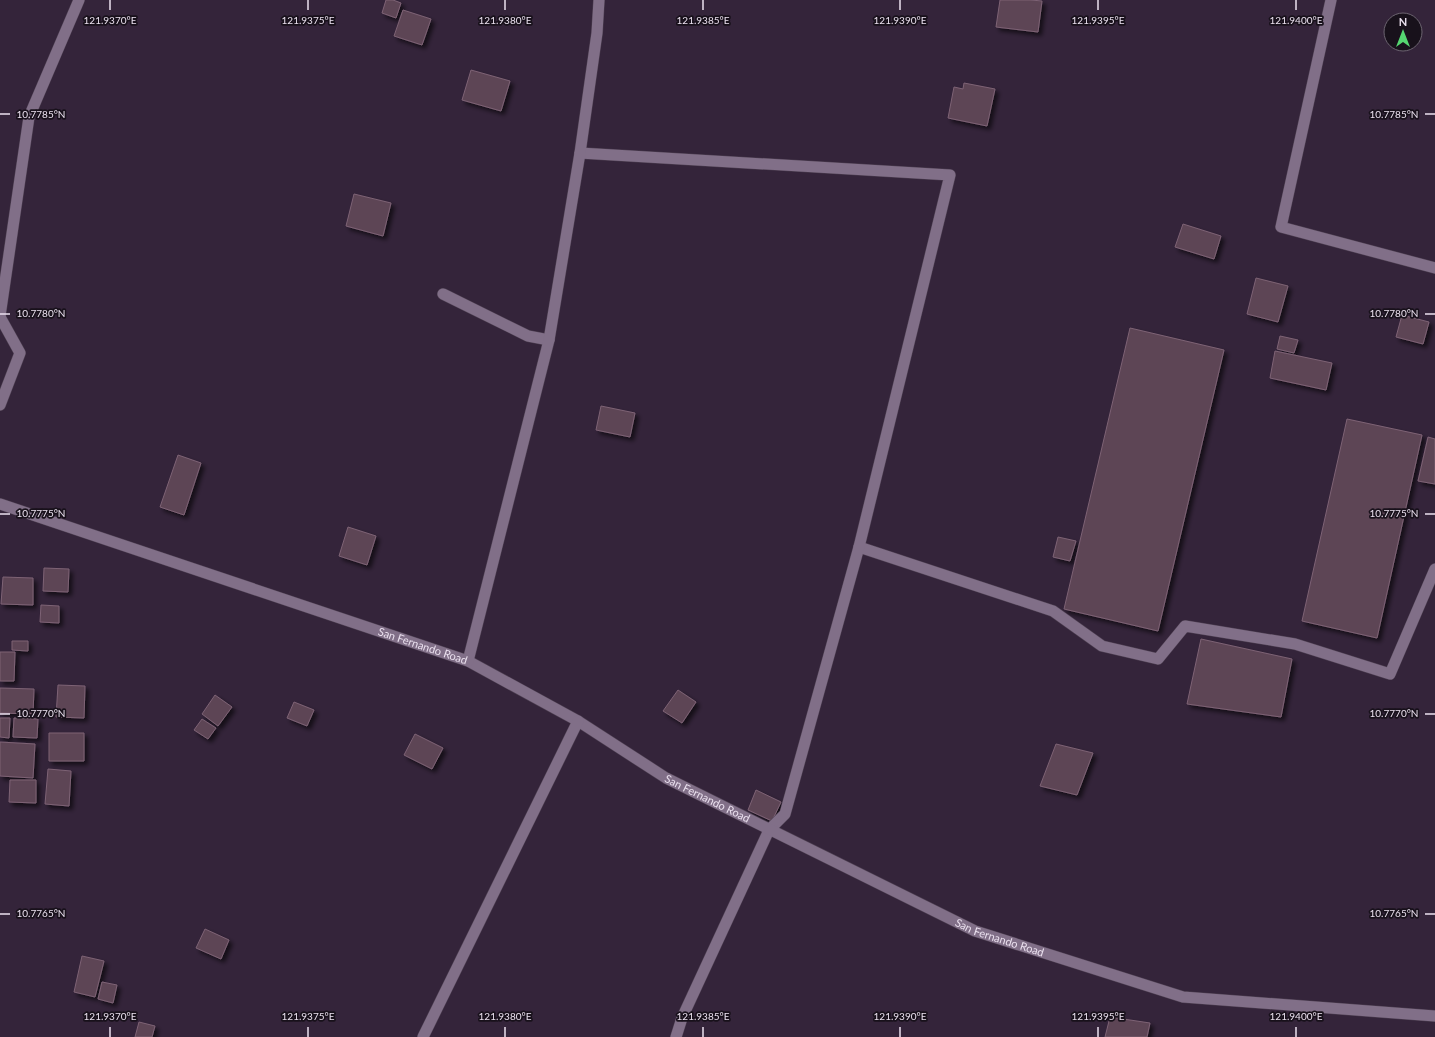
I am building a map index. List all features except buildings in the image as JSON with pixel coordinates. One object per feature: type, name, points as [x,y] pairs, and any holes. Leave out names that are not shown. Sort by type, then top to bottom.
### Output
[{"type":"street","points":[[0,405],[20,353],[0,316],[29,117],[79,0]]},
{"type":"street","points":[[468,661],[549,340],[580,152],[597,33],[600,0]]},
{"type":"street","points":[[1331,0],[1281,227],[1435,268]]},
{"type":"street","points":[[580,152],[950,175],[859,547],[785,814],[769,830],[682,1018],[676,1037]]},
{"type":"street","points":[[443,294],[528,336],[549,340]]},
{"type":"street","name":"San Fernando Road","points":[[0,504],[468,661],[578,721],[666,778],[975,931],[1183,997],[1435,1016]]},
{"type":"street","points":[[859,547],[1053,611],[1102,646],[1158,658],[1185,626],[1295,644],[1390,674],[1435,570]]},
{"type":"street","points":[[423,1037],[578,721]]}]
